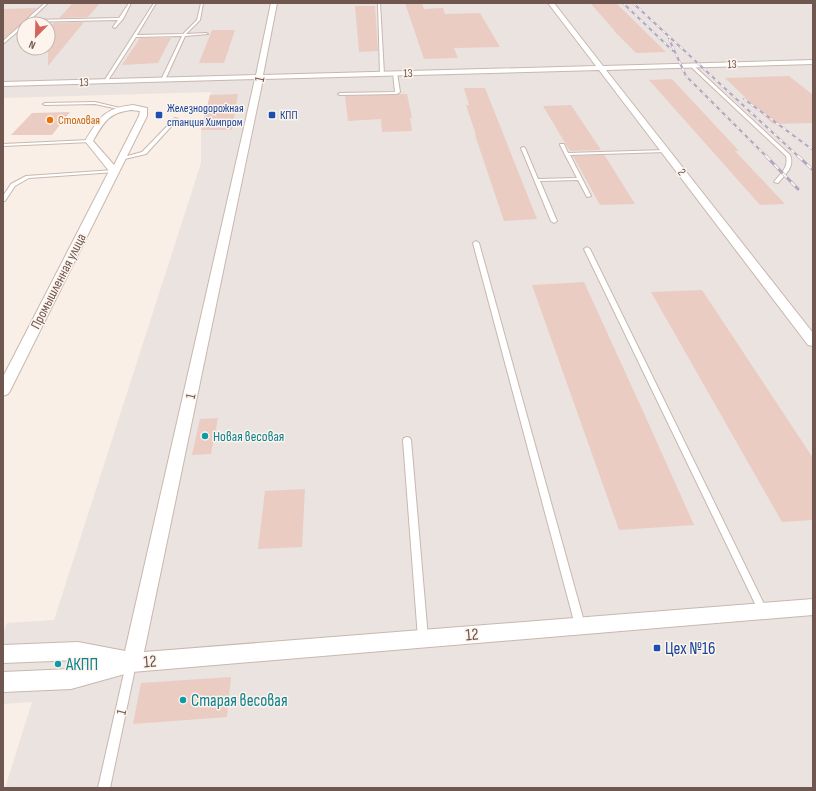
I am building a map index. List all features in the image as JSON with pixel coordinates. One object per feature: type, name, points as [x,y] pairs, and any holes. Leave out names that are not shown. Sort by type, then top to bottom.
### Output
[{"type":"street","name":"1","points":[[132,662],[260,77],[274,3]]},
{"type":"street","name":"2","points":[[551,3],[813,342]]},
{"type":"street","name":"13","points":[[3,84],[813,62]]},
{"type":"street","points":[[114,171],[89,141],[108,113],[118,108]]},
{"type":"street","name":"Промышленная улица","points":[[3,391],[114,171],[122,159],[144,116],[144,110],[118,108]]},
{"type":"street","name":"12","points":[[132,662],[813,608]]},
{"type":"street","points":[[3,654],[78,651],[132,662]]},
{"type":"street","points":[[3,682],[71,679],[132,662]]},
{"type":"lane","points":[[34,16],[48,3]]},
{"type":"lane","points":[[115,27],[130,3]]},
{"type":"lane","points":[[106,81],[155,3]]},
{"type":"lane","points":[[164,80],[184,34],[198,20],[202,3]]},
{"type":"lane","points":[[379,3],[382,74]]},
{"type":"lane","points":[[56,20],[121,19]]},
{"type":"lane","points":[[3,44],[16,32]]},
{"type":"lane","points":[[135,36],[206,34]]},
{"type":"lane","points":[[691,66],[788,156],[790,165],[776,182]]},
{"type":"lane","points":[[340,94],[396,93],[398,92],[395,74]]},
{"type":"lane","points":[[45,104],[95,103],[118,108]]},
{"type":"lane","points":[[122,159],[144,153],[176,119]]},
{"type":"lane","points":[[3,145],[89,141]]},
{"type":"lane","points":[[562,145],[589,196]]},
{"type":"lane","points":[[523,148],[554,221]]},
{"type":"lane","points":[[567,154],[666,151]]},
{"type":"lane","points":[[3,200],[13,185],[28,177],[114,171]]},
{"type":"lane","points":[[537,180],[580,179]]},
{"type":"lane","points":[[476,243],[580,626]]},
{"type":"lane","points":[[587,249],[763,611]]},
{"type":"lane","points":[[407,440],[423,639]]},
{"type":"lane","name":"1","points":[[104,788],[132,662]]},
{"type":"shaded area","points":[[3,3],[813,3],[813,788],[5,788],[32,702],[3,704],[3,633],[7,623],[54,620],[201,163],[201,130],[211,92],[3,98]]},
{"type":"building","points":[[73,3],[100,3],[88,17],[59,18]]},
{"type":"building","points":[[405,3],[422,3],[424,9],[443,8],[445,14],[480,13],[500,47],[454,48],[458,58],[424,59]]},
{"type":"building","points":[[591,4],[617,4],[666,52],[636,53],[614,31]]},
{"type":"building","points":[[355,6],[375,6],[378,51],[359,52]]},
{"type":"building","points":[[37,8],[30,16],[16,16],[16,28],[3,39],[3,9]]},
{"type":"building","points":[[84,22],[48,66],[48,56],[56,56],[56,23]]},
{"type":"building","points":[[212,30],[235,30],[224,63],[199,63]]},
{"type":"building","points":[[140,38],[171,38],[158,63],[122,65]]},
{"type":"building","points":[[789,76],[813,95],[813,123],[773,124],[725,78]]},
{"type":"building","points":[[672,79],[739,151],[735,151],[785,204],[760,205],[649,80]]},
{"type":"building","points":[[464,88],[485,88],[537,219],[504,221],[475,135],[466,105],[469,105]]},
{"type":"building","points":[[238,94],[232,130],[201,130],[210,95]]},
{"type":"building","points":[[407,94],[412,118],[410,118],[412,131],[382,132],[381,119],[348,121],[345,96]]},
{"type":"building","points":[[571,105],[601,150],[570,151],[543,106]]},
{"type":"building","points":[[70,112],[52,135],[11,135],[32,113]]},
{"type":"building","points":[[604,155],[635,204],[600,205],[573,156]]},
{"type":"building","points":[[584,282],[694,525],[619,530],[532,285]]},
{"type":"building","points":[[702,290],[813,458],[813,520],[782,522],[651,292]]},
{"type":"building","name":"Новая весовая","points":[[218,418],[211,454],[192,455],[200,419]]},
{"type":"building","points":[[305,489],[302,547],[258,549],[265,491]]},
{"type":"building","name":"Старая весовая","points":[[231,677],[227,717],[133,724],[141,683]]},
{"type":"railway","points":[[623,3],[673,51]]},
{"type":"railway","points":[[633,3],[799,157]]},
{"type":"railway","points":[[669,39],[686,76],[766,156]]},
{"type":"railway","points":[[744,99],[813,150]]},
{"type":"railway","points":[[766,156],[798,189]]},
{"type":"railway","points":[[798,156],[813,170]]},
{"type":"place","name":"Железнодорожная станция Химпром","points":[[159,115]]},
{"type":"place","name":"КПП","points":[[272,115]]},
{"type":"place","name":"Столовая","points":[[50,120]]},
{"type":"place","name":"Новая весовая","points":[[205,436]]},
{"type":"place","name":"Цех №16","points":[[657,648]]},
{"type":"place","name":"АКПП","points":[[58,664]]},
{"type":"place","name":"Старая весовая","points":[[183,700]]}]
